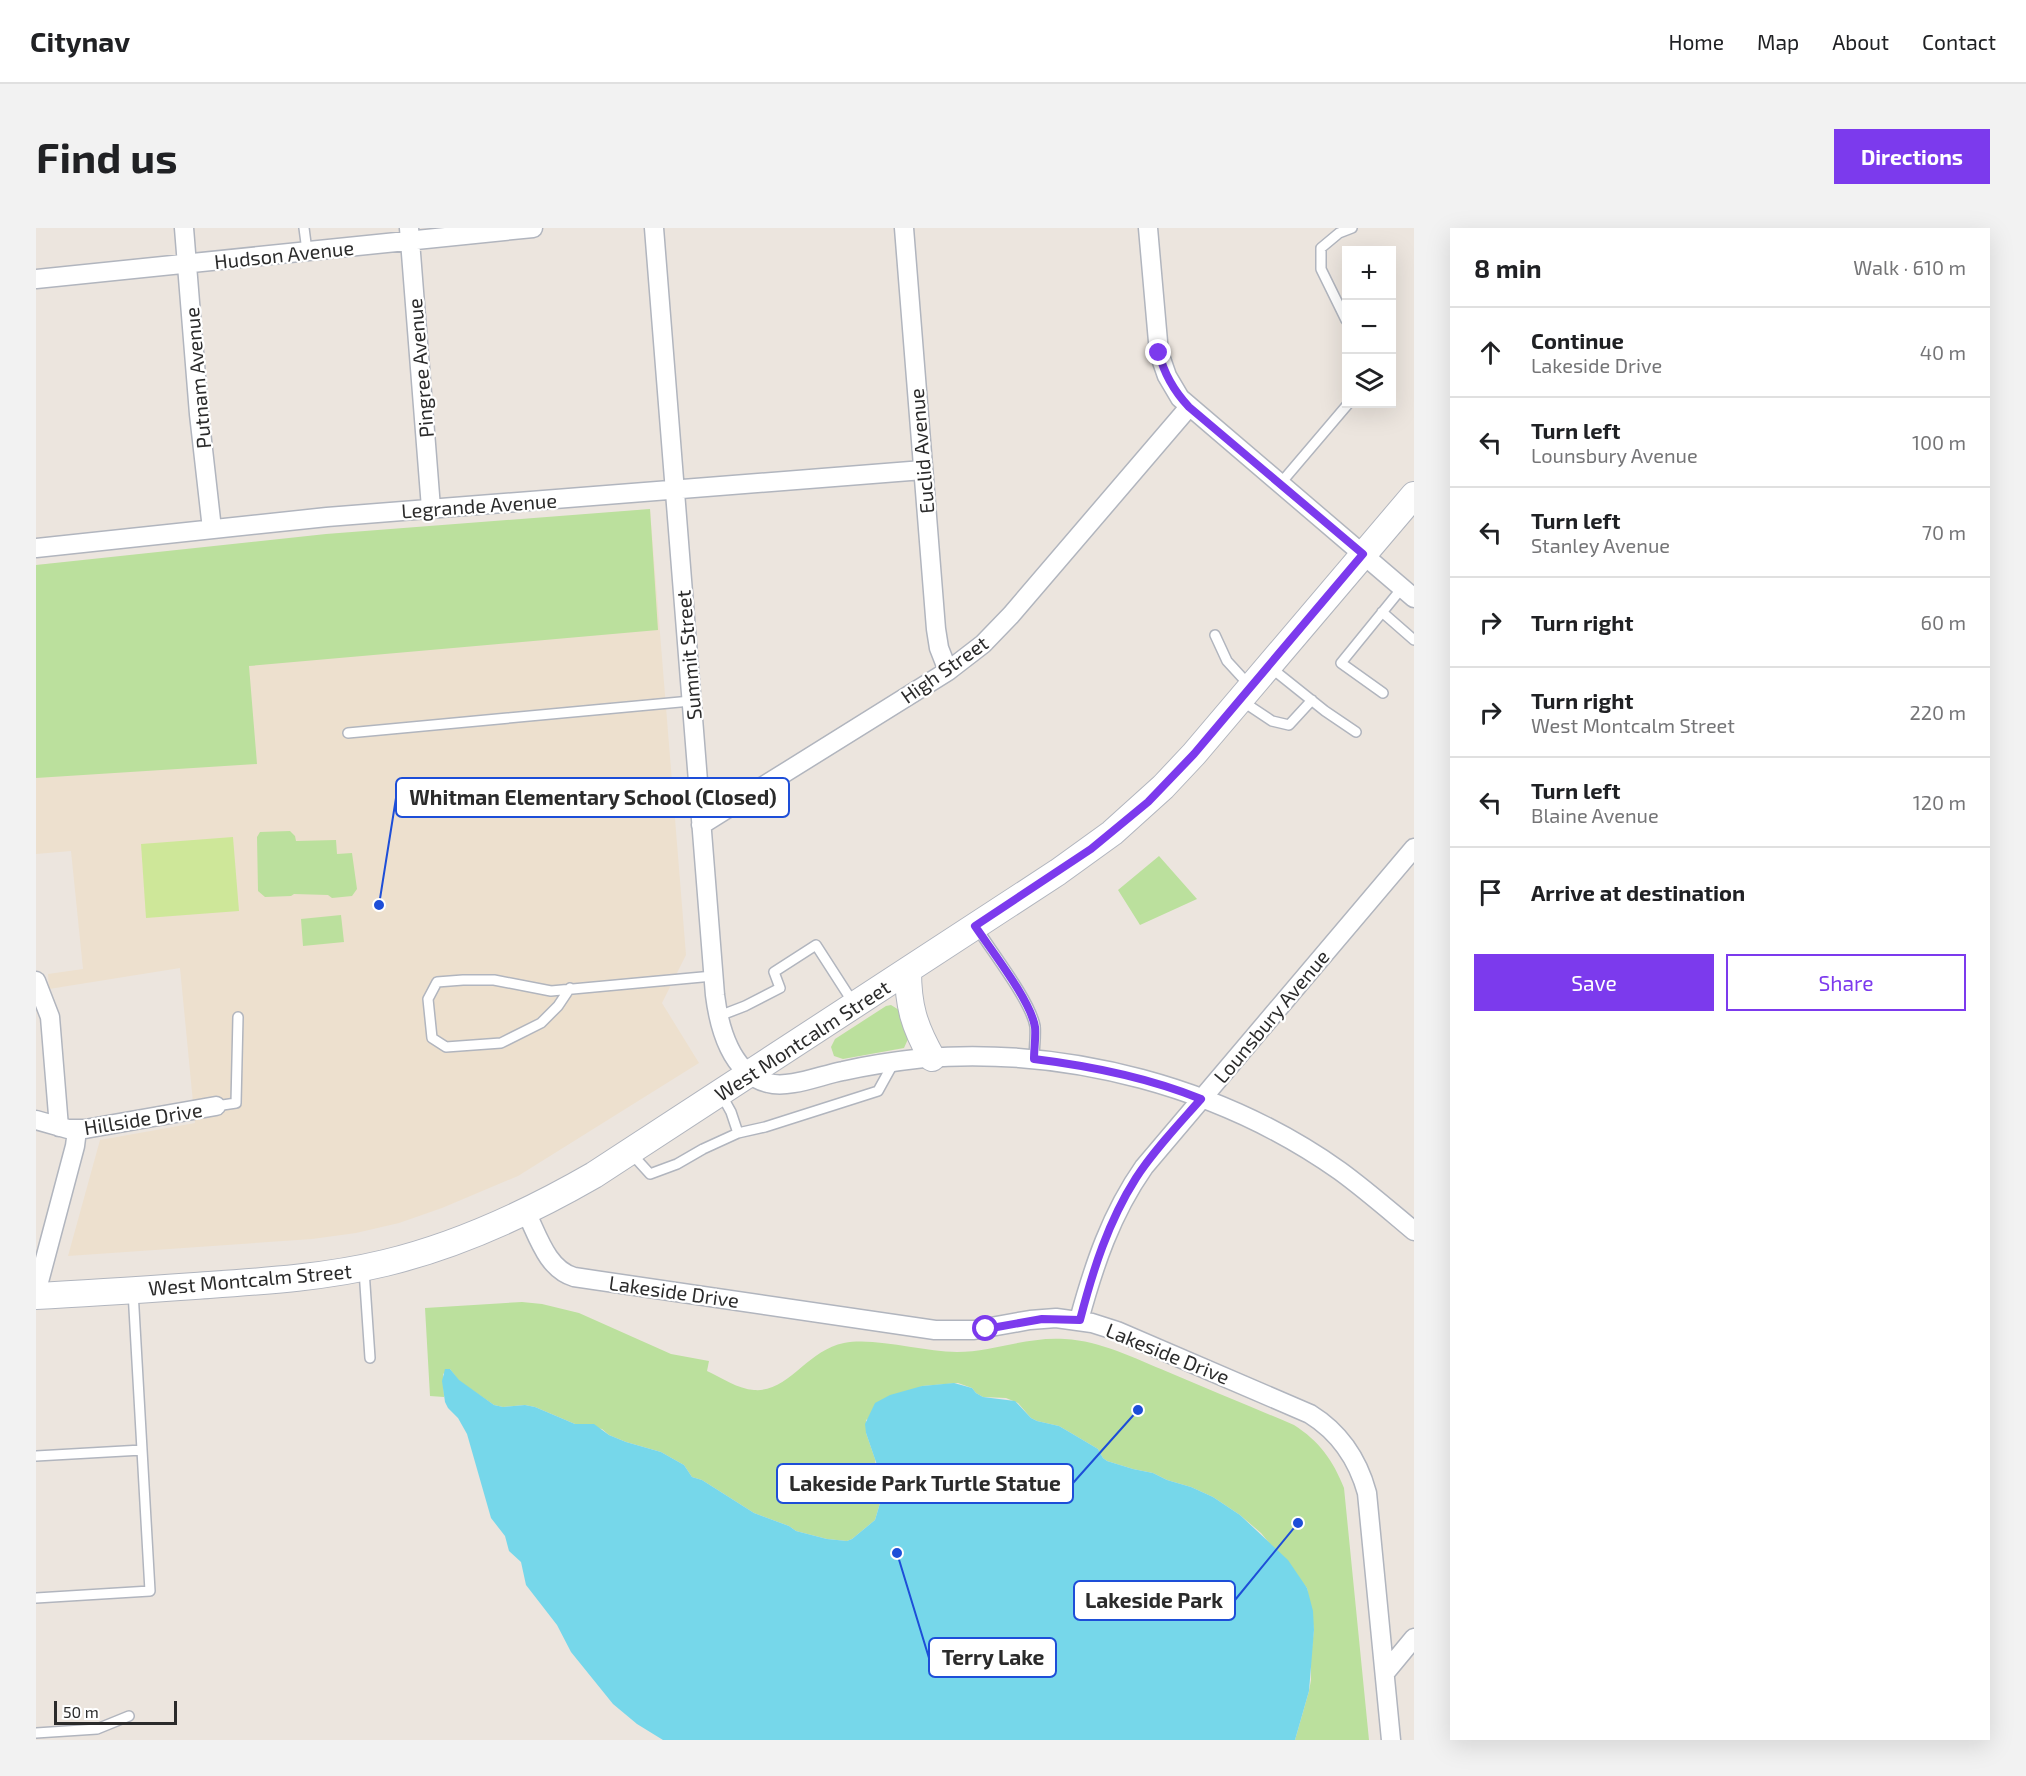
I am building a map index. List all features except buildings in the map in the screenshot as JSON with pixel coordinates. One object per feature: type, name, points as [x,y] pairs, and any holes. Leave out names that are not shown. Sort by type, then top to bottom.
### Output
[{"type":"main road","name":"West Montcalm Street","points":[[36,1294],[133,1290],[299,1278],[363,1268],[444,1246],[484,1231],[557,1197],[630,1152],[1064,868],[1133,816],[1179,771],[1414,495]]},
{"type":"main road","points":[[909,970],[908,991],[913,1018],[932,1058]]},
{"type":"street","name":"Putnam Avenue","points":[[184,228],[199,414],[212,529]]},
{"type":"street","name":"Hudson Avenue","points":[[36,279],[307,251],[409,234],[533,228]]},
{"type":"street","name":"Summit Street","points":[[654,228],[713,976],[719,1016],[729,1047],[749,1074]]},
{"type":"street","name":"Euclid Avenue","points":[[903,228],[936,629],[939,648],[948,671]]},
{"type":"street","points":[[1148,228],[1159,353],[1167,376],[1180,398],[1408,593]]},
{"type":"street","name":"Pingree Avenue","points":[[409,234],[431,508]]},
{"type":"street","name":"High Street","points":[[701,825],[948,671],[983,644],[1011,615],[1189,407]]},
{"type":"street","name":"Legrande Avenue","points":[[36,548],[327,517],[923,470]]},
{"type":"street","name":"Lounsbury Avenue","points":[[1080,1320],[1095,1264],[1118,1208],[1144,1167],[1414,848]]},
{"type":"street","points":[[36,981],[50,1017],[68,1128],[75,1146],[36,1294]]},
{"type":"street","points":[[749,1074],[766,1083],[786,1085],[843,1070],[894,1062],[980,1057],[1034,1059],[1118,1073],[1173,1088],[1252,1120],[1315,1155],[1361,1187],[1414,1232]]},
{"type":"street","name":"Hillside Drive","points":[[36,1120],[68,1128],[216,1106]]},
{"type":"street","name":"Lakeside Drive","points":[[526,1212],[551,1262],[562,1272],[574,1277],[935,1330],[986,1329],[1042,1319],[1080,1320],[1117,1331],[1295,1406],[1317,1418],[1340,1438],[1357,1465],[1367,1493],[1391,1740]]},
{"type":"street","points":[[1384,1673],[1414,1638]]},
{"type":"lane","points":[[304,228],[307,251]]},
{"type":"lane","points":[[1342,310],[1321,269],[1321,248],[1339,233],[1352,228]]},
{"type":"lane","points":[[1280,484],[1345,408]]},
{"type":"lane","points":[[1383,693],[1341,663],[1382,612],[1408,593]]},
{"type":"lane","points":[[1382,612],[1414,640]]},
{"type":"lane","points":[[1215,635],[1245,693],[1272,721],[1289,725],[1312,700]]},
{"type":"lane","points":[[1269,666],[1356,732]]},
{"type":"lane","points":[[348,733],[692,701]]},
{"type":"lane","points":[[975,926],[1019,992],[1032,1016],[1035,1028],[1034,1059]]},
{"type":"lane","points":[[719,1016],[780,988],[774,972],[816,945],[855,1005]]},
{"type":"lane","points":[[570,988],[558,1006],[541,1023],[501,1043],[446,1047],[432,1038],[428,999],[437,982],[494,980],[551,991],[570,988],[713,976]]},
{"type":"lane","points":[[216,1106],[236,1102],[238,1017]]},
{"type":"lane","points":[[630,1152],[650,1174],[677,1164],[738,1133],[765,1127],[878,1091],[894,1062]]},
{"type":"lane","points":[[720,1093],[738,1133]]},
{"type":"lane","points":[[363,1268],[370,1358]]},
{"type":"lane","points":[[36,1598],[150,1592],[133,1290]]},
{"type":"lane","points":[[36,1456],[142,1450]]},
{"type":"lane","points":[[36,1733],[97,1729],[129,1716]]},
{"type":"shaded area","points":[[650,509],[686,955],[662,1003],[699,1063],[518,1176],[442,1208],[399,1223],[356,1233],[312,1239],[68,1256],[100,1140],[195,1123],[180,968],[49,989],[48,974],[83,969],[71,851],[36,854],[36,565]]},
{"type":"green space","points":[[650,509],[658,630],[249,666],[257,764],[36,778],[36,565],[326,534]]},
{"type":"green space","points":[[290,831],[296,841],[336,840],[337,854],[352,853],[357,889],[352,896],[332,898],[328,895],[294,894],[265,897],[258,891],[257,837],[260,832]]},
{"type":"green space","points":[[233,837],[239,911],[146,918],[141,844]]},
{"type":"green space","points":[[1159,856],[1197,899],[1140,925],[1118,890]]},
{"type":"green space","points":[[341,915],[344,942],[303,946],[301,919]]},
{"type":"green space","points":[[891,1005],[899,1010],[908,1039],[904,1048],[843,1059],[834,1056],[831,1047],[835,1039]]},
{"type":"green space","points":[[522,1302],[542,1304],[579,1313],[671,1354],[709,1361],[707,1371],[736,1385],[754,1390],[777,1385],[819,1354],[844,1343],[885,1343],[957,1352],[984,1350],[1038,1340],[1065,1339],[1092,1343],[1117,1351],[1294,1425],[1324,1452],[1344,1488],[1369,1740],[1295,1740],[1311,1680],[1314,1630],[1307,1588],[1261,1533],[1213,1497],[1153,1473],[1107,1461],[1098,1449],[1059,1426],[1031,1418],[1018,1403],[1006,1398],[983,1397],[972,1388],[958,1383],[922,1386],[866,1420],[866,1433],[875,1459],[880,1503],[875,1520],[847,1541],[827,1539],[796,1531],[789,1526],[754,1513],[702,1480],[692,1477],[684,1465],[661,1452],[626,1442],[609,1435],[602,1429],[575,1424],[535,1407],[494,1405],[459,1381],[450,1369],[443,1374],[444,1397],[430,1396],[425,1308]]},
{"type":"water","points":[[445,1369],[450,1369],[459,1380],[494,1405],[503,1407],[525,1405],[575,1424],[594,1424],[609,1435],[661,1452],[684,1465],[692,1477],[702,1480],[754,1513],[789,1526],[796,1531],[827,1539],[847,1541],[875,1520],[880,1503],[877,1465],[865,1424],[875,1403],[890,1395],[922,1386],[954,1383],[972,1388],[983,1397],[1015,1401],[1031,1418],[1059,1426],[1098,1449],[1107,1461],[1153,1473],[1213,1497],[1240,1515],[1288,1560],[1307,1588],[1313,1611],[1314,1630],[1309,1691],[1295,1740],[663,1740],[637,1724],[613,1704],[571,1652],[557,1625],[526,1585],[521,1562],[509,1551],[505,1536],[491,1518],[467,1434],[445,1402],[442,1381]]},
{"type":"place","name":"Whitman Elementary School (Closed)","points":[[379,905]]},
{"type":"place","name":"Lakeside Park Turtle Statue","points":[[1138,1410]]},
{"type":"place","name":"Lakeside Park","points":[[1298,1523]]},
{"type":"place","name":"Terry Lake","points":[[897,1553]]},
{"type":"route","points":[[986,1329],[1030,1320],[1056,1318],[1080,1320],[1097,1258],[1118,1208],[1144,1167],[1201,1099],[1173,1088],[1118,1073],[1034,1059],[1035,1028],[1032,1016],[1019,992],[975,926],[1091,849],[1148,802],[1194,754],[1363,554],[1189,407],[1173,387],[1159,353]]}]
